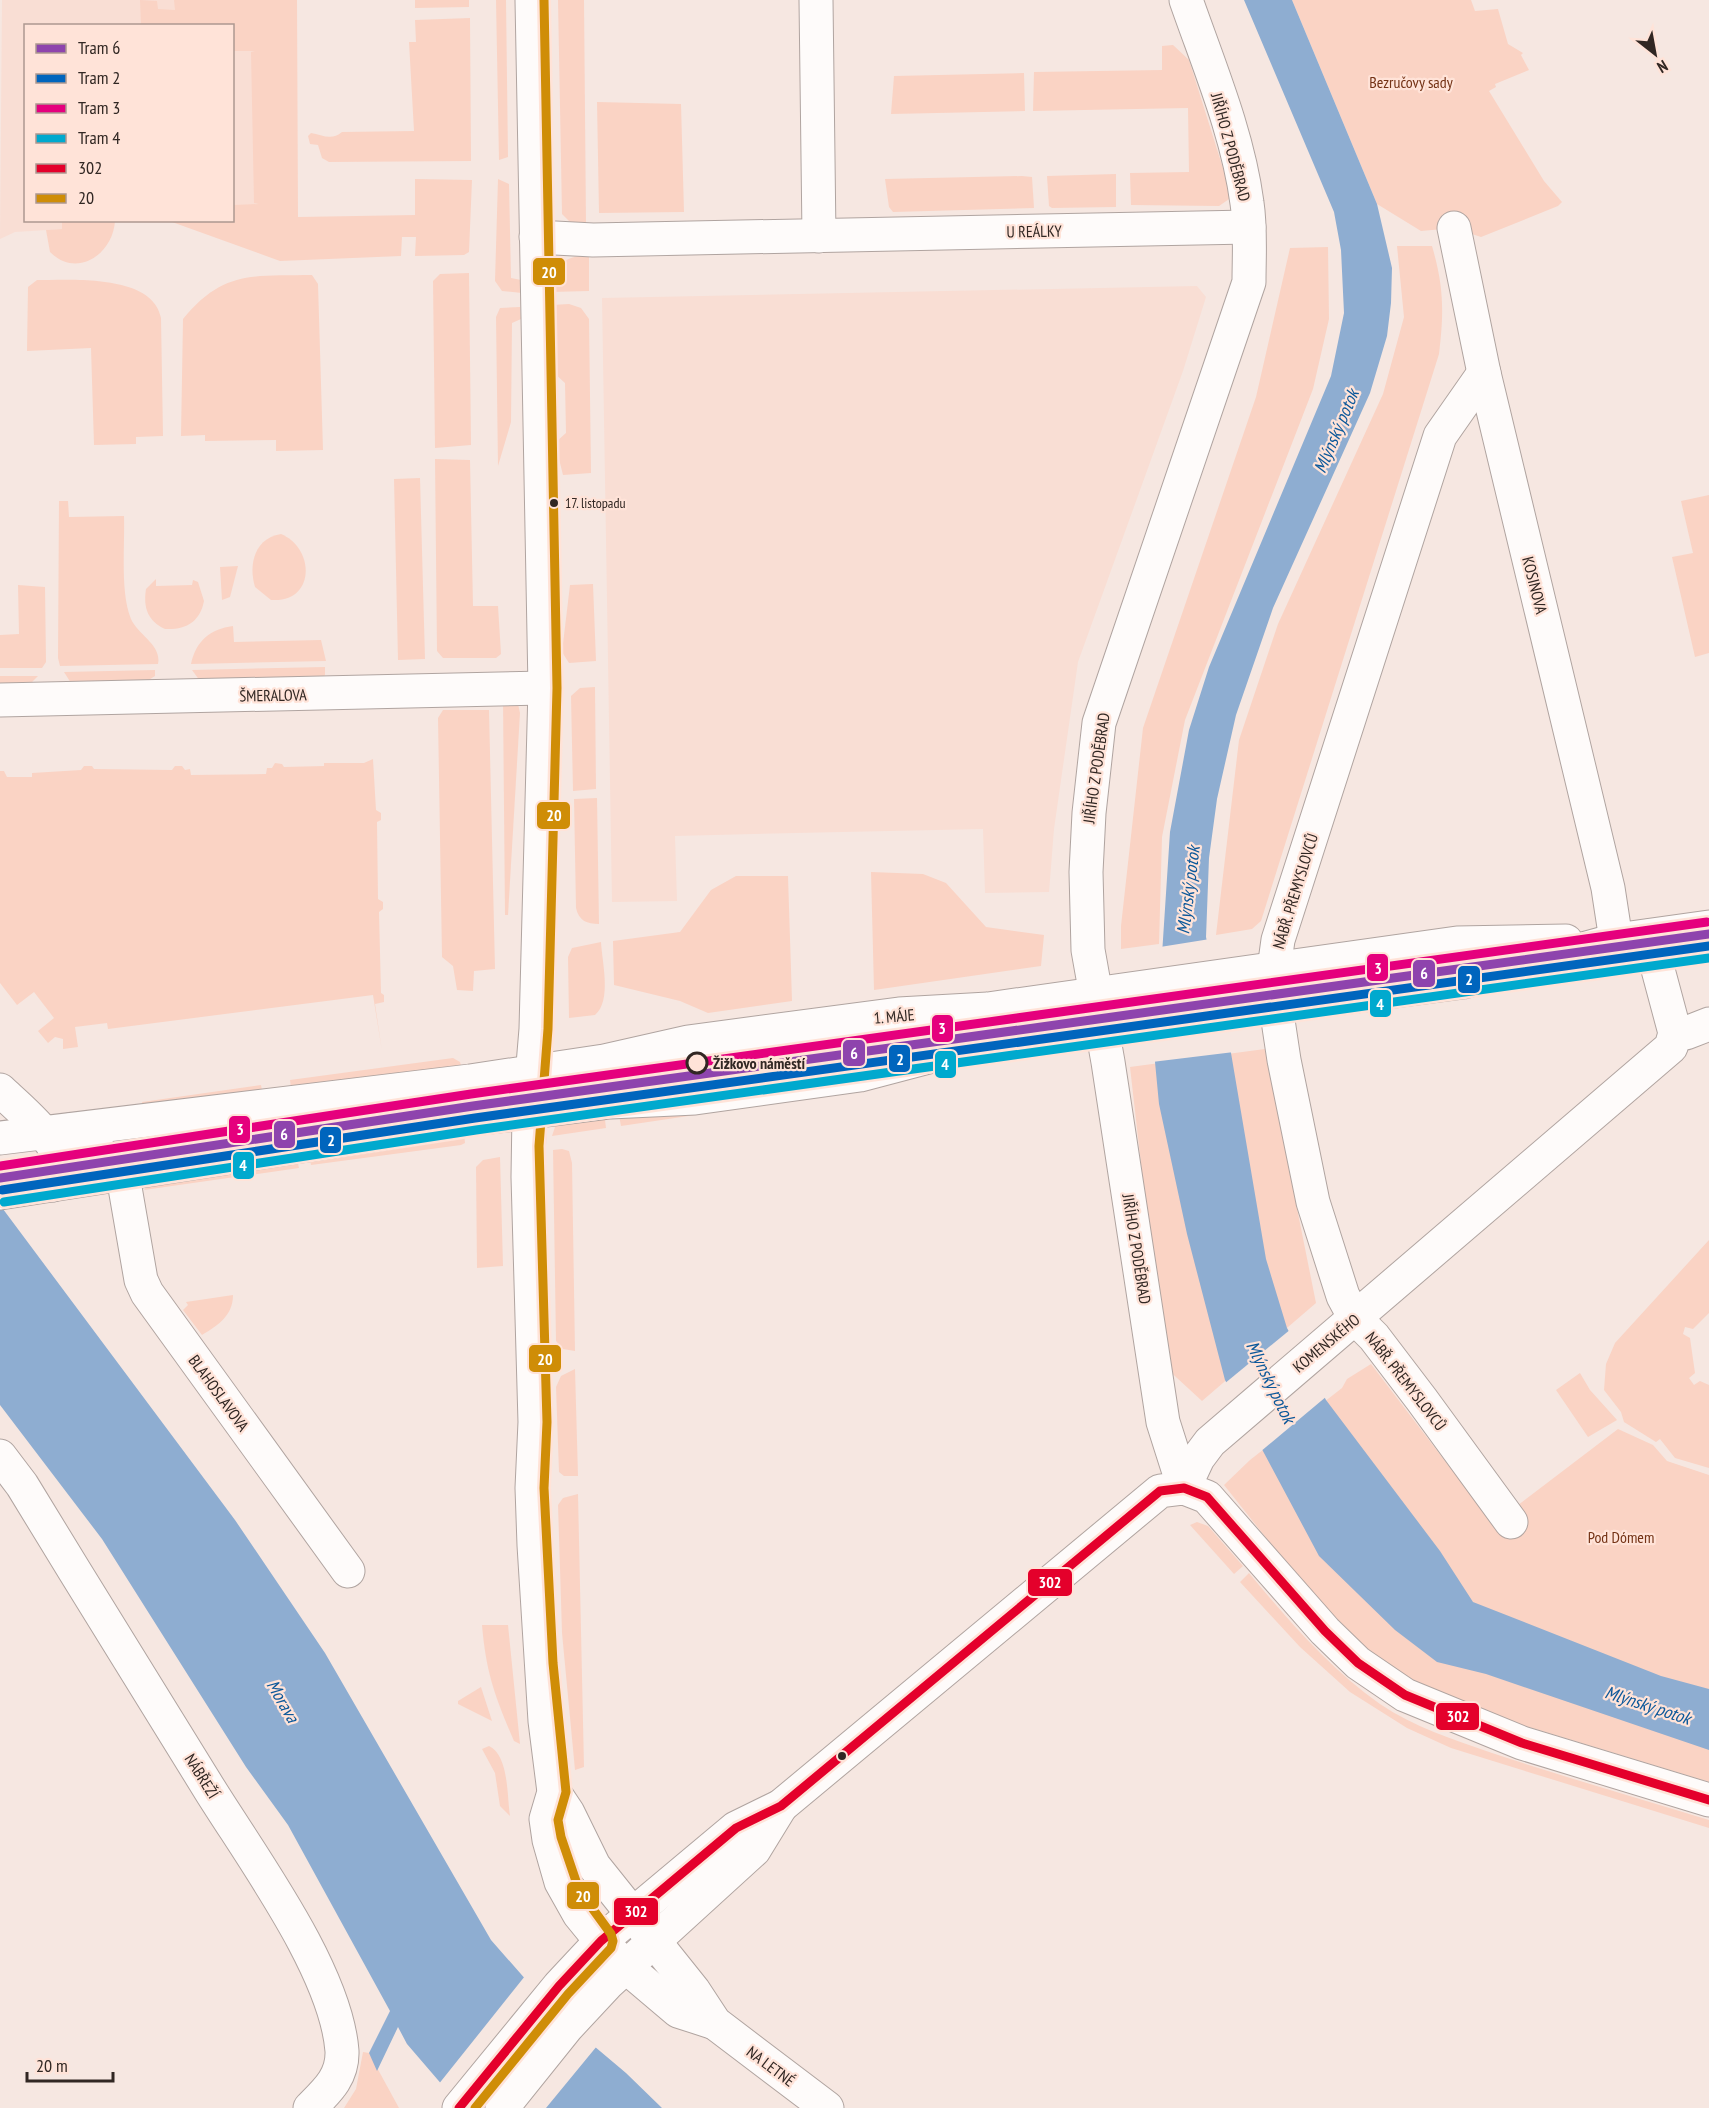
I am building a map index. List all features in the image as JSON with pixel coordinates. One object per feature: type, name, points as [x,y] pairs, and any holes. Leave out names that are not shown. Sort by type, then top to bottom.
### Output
[{"type":"street","points":[[532,0],[545,688],[537,1000],[530,1092],[528,1177],[535,1422],[532,1488],[541,1676],[554,1792]]},
{"type":"street","points":[[816,0],[819,236]]},
{"type":"street","name":"JIŘÍHO Z PODĚBRAD","points":[[1184,1488],[1163,1422],[1106,991],[1085,926],[1086,872],[1099,723],[1249,282],[1249,227],[1243,180],[1229,126],[1186,0]]},
{"type":"street","name":"U REÁLKY","points":[[536,237],[593,240],[1249,227]]},
{"type":"street","name":"KOSINOVA","points":[[1454,228],[1484,374],[1608,888],[1616,940]]},
{"type":"street","name":"NÁBŘ. PŘEMYSLOVCŮ","points":[[1484,374],[1440,436],[1278,940],[1266,970],[1268,1008],[1313,1202],[1336,1278],[1355,1318],[1374,1337],[1416,1390],[1511,1522]]},
{"type":"street","name":"ŠMERALOVA","points":[[0,700],[545,688]]},
{"type":"street","name":"1. MÁJE","points":[[530,1092],[604,1061],[688,1042],[899,1014],[988,1009],[1457,943],[1616,940],[1709,927]]},
{"type":"street","points":[[1649,936],[1675,1033],[1686,1033],[1709,1024]]},
{"type":"street","name":"1. MÁJE","points":[[530,1092],[610,1102],[695,1098],[860,1076],[951,1051],[1463,982],[1616,940]]},
{"type":"street","name":"KOMENSKÉHO","points":[[1184,1488],[1198,1458],[1210,1442],[1668,1051],[1675,1040],[1675,1033]]},
{"type":"street","points":[[0,1090],[34,1134],[61,1160],[62,1169],[58,1183]]},
{"type":"street","points":[[34,1134],[167,1119],[530,1092]]},
{"type":"street","points":[[0,1192],[58,1183],[125,1187],[252,1152],[530,1092]]},
{"type":"street","points":[[125,1187],[127,1160],[144,1133],[167,1119]]},
{"type":"street","points":[[34,1134],[108,1158],[125,1187]]},
{"type":"street","name":"BLAHOSLAVOVA","points":[[125,1187],[141,1280],[147,1293],[348,1571]]},
{"type":"street","name":"NÁBŘEŽÍ","points":[[0,1456],[22,1485],[237,1834],[318,1971],[337,2024],[342,2054],[337,2077],[331,2088],[310,2108]]},
{"type":"street","points":[[459,2108],[542,2006],[592,1950],[736,1828],[781,1806],[1160,1491],[1184,1488],[1207,1497],[1325,1631],[1358,1662],[1405,1695],[1522,1743],[1709,1800]]},
{"type":"street","name":"NA LETNÉ","points":[[554,1792],[568,1813],[594,1866],[694,1991],[715,2023]]},
{"type":"street","name":"NA LETNÉ","points":[[554,1792],[546,1819],[556,1867],[579,1914],[592,1950],[617,1975],[678,2011],[715,2023],[827,2108]]},
{"type":"street","points":[[502,2108],[567,2027],[617,1975],[754,1850],[781,1806]]},
{"type":"shaded area","points":[[2,0],[294,0],[297,204],[234,205],[234,24],[24,24],[24,222],[79,222],[63,229],[15,232],[0,239]]},
{"type":"shaded area","points":[[1197,286],[1206,297],[1183,371],[1078,662],[1054,829],[1049,892],[985,893],[983,829],[796,833],[675,836],[677,901],[612,902],[602,298]]},
{"type":"green space","points":[[140,0],[157,1],[158,9],[175,10],[174,0],[297,0],[298,217],[415,215],[415,179],[472,180],[469,252],[464,255],[415,256],[416,237],[402,237],[401,256],[280,261],[172,222],[234,222],[234,205],[259,204],[254,203],[251,52],[255,51],[234,51],[234,24],[141,24]]},
{"type":"green space","points":[[415,0],[469,0],[469,7],[415,8]]},
{"type":"green space","points":[[496,0],[506,0],[508,157],[499,160]]},
{"type":"green space","points":[[558,0],[584,0],[586,224],[571,223],[562,214]]},
{"type":"green space","name":"Bezručovy sady","points":[[1292,0],[1471,0],[1475,11],[1498,9],[1508,44],[1523,53],[1521,55],[1529,70],[1495,84],[1496,87],[1489,91],[1544,181],[1562,202],[1558,206],[1481,237],[1454,228],[1421,231],[1377,204]]},
{"type":"green space","points":[[470,18],[471,161],[329,162],[322,158],[318,145],[310,144],[308,136],[311,133],[331,137],[342,132],[414,131],[409,42],[416,42],[415,20]]},
{"type":"green space","points":[[1173,45],[1189,60],[1232,197],[1219,206],[1131,205],[1130,173],[1189,172],[1188,108],[1033,111],[1034,72],[1162,70],[1162,46]]},
{"type":"green space","points":[[1024,73],[1025,111],[891,114],[894,76]]},
{"type":"green space","points":[[597,102],[681,104],[684,212],[599,213]]},
{"type":"green space","points":[[1116,174],[1116,207],[1052,208],[1049,206],[1047,176]]},
{"type":"green space","points":[[1032,177],[1034,208],[893,212],[889,207],[885,179]]},
{"type":"green space","points":[[498,179],[509,184],[511,278],[521,280],[522,293],[502,291],[495,281]]},
{"type":"green space","points":[[62,222],[115,222],[108,244],[92,259],[82,263],[60,260],[50,252],[46,230],[62,229]]},
{"type":"green space","points":[[1397,246],[1432,246],[1442,300],[1439,354],[1261,921],[1252,929],[1216,935],[1239,740],[1278,624],[1383,394],[1404,317]]},
{"type":"green space","points":[[1328,247],[1329,319],[1313,389],[1185,720],[1162,837],[1159,944],[1121,949],[1121,926],[1143,728],[1256,397],[1290,248]]},
{"type":"green space","points":[[589,255],[589,291],[551,292],[557,269],[561,264],[572,258]]},
{"type":"green space","points":[[469,273],[471,445],[435,448],[433,281],[440,274]]},
{"type":"green space","points":[[273,275],[312,275],[318,284],[323,450],[276,451],[276,440],[205,441],[205,435],[181,436],[183,319],[212,292],[240,279]]},
{"type":"green space","points":[[37,280],[109,282],[143,294],[155,304],[161,318],[163,436],[136,437],[136,444],[94,445],[91,348],[27,351],[28,287]]},
{"type":"green space","points":[[569,304],[581,308],[589,319],[591,473],[563,475],[556,442],[566,433],[565,383],[552,371],[552,305]]},
{"type":"green space","points":[[520,307],[521,319],[512,323],[511,422],[498,466],[496,317],[500,308]]},
{"type":"green space","points":[[435,459],[470,460],[473,606],[498,606],[501,654],[496,658],[443,658],[437,651]]},
{"type":"green space","points":[[420,478],[425,659],[398,660],[394,479]]},
{"type":"green space","points":[[1709,495],[1709,653],[1695,657],[1672,557],[1693,553],[1681,501]]},
{"type":"green space","points":[[59,501],[68,501],[69,517],[124,516],[125,596],[131,619],[156,651],[158,664],[60,666],[58,658]]},
{"type":"green space","points":[[281,534],[292,541],[300,551],[305,562],[306,573],[303,584],[296,593],[286,599],[271,600],[255,587],[253,561],[265,541]]},
{"type":"green space","points":[[238,566],[230,597],[222,600],[220,567]]},
{"type":"green space","points":[[156,579],[156,586],[192,585],[193,580],[198,582],[204,601],[199,614],[191,623],[179,628],[165,629],[154,622],[146,608],[145,596],[146,589]]},
{"type":"green space","points":[[593,584],[596,661],[569,663],[562,652],[570,585]]},
{"type":"green space","points":[[18,585],[45,587],[46,662],[42,668],[0,668],[0,635],[19,634]]},
{"type":"green space","points":[[233,626],[234,642],[321,640],[326,661],[191,664],[196,649],[205,638],[217,630]]},
{"type":"green space","points":[[325,667],[323,677],[200,681],[192,670]]},
{"type":"green space","points":[[155,670],[155,676],[147,681],[71,683],[64,672]]},
{"type":"green space","points":[[0,676],[38,676],[31,683],[0,685]]},
{"type":"green space","points":[[595,687],[596,789],[573,791],[571,696],[580,688]]},
{"type":"green space","points":[[503,700],[518,704],[520,713],[508,915],[505,915]]},
{"type":"green space","points":[[443,710],[489,710],[495,969],[474,971],[473,991],[457,990],[453,966],[442,957],[438,718]]},
{"type":"green space","points":[[373,759],[376,810],[381,813],[381,820],[377,822],[378,899],[383,902],[383,909],[379,912],[381,993],[384,995],[384,1002],[375,1004],[382,1051],[373,995],[108,1029],[107,1023],[75,1027],[78,1047],[63,1049],[63,1039],[55,1037],[48,1043],[38,1031],[54,1018],[34,992],[17,1005],[0,983],[0,771],[4,771],[7,777],[32,777],[32,773],[81,770],[84,766],[92,766],[94,769],[172,770],[175,766],[182,766],[185,770],[190,769],[191,775],[266,774],[267,768],[272,768],[275,763],[282,764],[284,767],[324,766],[324,763],[364,763]]},
{"type":"green space","points":[[597,798],[599,924],[584,921],[576,908],[574,799]]},
{"type":"green space","points":[[871,872],[923,874],[946,883],[986,927],[1044,935],[1041,966],[874,990]]},
{"type":"green space","points":[[736,876],[788,876],[792,1001],[708,1013],[680,1001],[614,985],[613,941],[680,932],[711,890]]},
{"type":"green space","points":[[601,942],[605,991],[600,1009],[595,1015],[569,1018],[568,957],[572,948]]},
{"type":"green space","points":[[1265,1049],[1316,1303],[1202,1401],[1164,1366],[1130,1067]]},
{"type":"green space","points":[[453,1058],[460,1062],[462,1069],[292,1097],[290,1080]]},
{"type":"green space","points":[[261,1085],[264,1101],[143,1113],[142,1102]]},
{"type":"green space","points":[[701,1107],[702,1114],[621,1126],[618,1110]]},
{"type":"green space","points":[[604,1112],[606,1128],[552,1136],[556,1124]]},
{"type":"green space","points":[[464,1133],[465,1143],[461,1145],[311,1165],[309,1153]]},
{"type":"green space","points":[[553,1150],[569,1151],[572,1163],[575,1351],[563,1349],[556,1341]]},
{"type":"green space","points":[[296,1155],[299,1168],[144,1190],[147,1186]]},
{"type":"green space","points":[[500,1157],[503,1266],[477,1268],[476,1167],[483,1160]]},
{"type":"green space","points":[[1709,1240],[1709,1313],[1693,1329],[1685,1327],[1683,1334],[1690,1338],[1695,1373],[1689,1378],[1694,1385],[1700,1381],[1709,1385],[1709,1468],[1675,1458],[1660,1439],[1656,1442],[1624,1422],[1621,1412],[1604,1390],[1606,1364],[1615,1343]]},
{"type":"green space","points":[[233,1295],[228,1314],[202,1335],[183,1310],[188,1305],[186,1302]]},
{"type":"green space","name":"Pod Dómem","points":[[1371,1364],[1493,1524],[1618,1429],[1653,1445],[1667,1461],[1709,1475],[1709,1782],[1496,1717],[1427,1688],[1383,1664],[1330,1618],[1224,1485],[1250,1460],[1342,1388],[1347,1379]]},
{"type":"green space","points":[[575,1369],[578,1476],[564,1476],[559,1472],[556,1387],[561,1376]]},
{"type":"green space","points":[[1580,1373],[1590,1390],[1617,1420],[1588,1437],[1556,1390]]},
{"type":"green space","points":[[578,1494],[584,1767],[575,1770],[562,1633],[558,1505],[563,1498]]},
{"type":"green space","points":[[1197,1522],[1208,1526],[1243,1566],[1234,1574],[1190,1525]]},
{"type":"green space","points":[[1249,1573],[1294,1626],[1327,1660],[1380,1704],[1406,1720],[1492,1753],[1709,1820],[1709,1828],[1451,1748],[1407,1728],[1350,1692],[1300,1647],[1240,1582]]},
{"type":"green space","points":[[482,1625],[508,1625],[520,1744],[514,1741],[492,1684]]},
{"type":"green space","points":[[481,1687],[492,1721],[458,1704],[458,1701]]},
{"type":"green space","points":[[489,1746],[496,1751],[504,1767],[510,1816],[500,1806],[495,1773],[482,1749]]},
{"type":"green space","points":[[363,2052],[369,2053],[399,2108],[344,2108],[356,2089]]},
{"type":"water","name":"Mlýnský potok","points":[[1244,0],[1292,0],[1377,204],[1392,268],[1387,336],[1370,393],[1273,608],[1236,715],[1217,799],[1209,858],[1206,937],[1231,1053],[1266,1259],[1287,1328],[1326,1400],[1440,1551],[1473,1602],[1661,1676],[1709,1689],[1709,1750],[1486,1674],[1437,1662],[1395,1630],[1319,1556],[1225,1380],[1187,1234],[1159,1104],[1155,1062],[1170,832],[1189,730],[1209,667],[1331,376],[1344,313],[1341,250],[1334,212]]},
{"type":"water","name":"Morava","points":[[0,1205],[235,1520],[325,1653],[491,1940],[556,2014],[626,2073],[662,2108],[462,2108],[407,2044],[398,2027],[377,2071],[369,2053],[390,2011],[288,1825],[246,1767],[102,1539],[0,1405]]},
{"type":"pier","points":[[1210,939],[1234,1052],[1152,1062],[1160,947]]},
{"type":"pier","points":[[1291,1329],[1327,1396],[1260,1452],[1224,1384]]},
{"type":"pier","points":[[525,1976],[558,2011],[597,2046],[546,2108],[458,2108],[438,2085]]},
{"type":"tram line","name":"3","points":[[0,1166],[471,1094],[1707,922]]},
{"type":"tram line","name":"6","points":[[0,1178],[473,1106],[1709,934]]},
{"type":"tram line","name":"2","points":[[2,1190],[475,1118],[1709,946]]},
{"type":"tram line","name":"4","points":[[4,1202],[476,1130],[1709,958]]},
{"type":"transit line","name":"20","points":[[475,2108],[568,1994],[611,1948],[613,1941],[611,1934],[579,1890],[561,1837],[558,1820],[566,1792],[553,1663],[544,1488],[547,1422],[539,1146],[548,1029],[557,688],[544,0]]},
{"type":"transit line","name":"302","points":[[459,2108],[559,1986],[601,1941],[736,1828],[781,1806],[1160,1491],[1184,1488],[1207,1497],[1325,1631],[1358,1663],[1405,1695],[1522,1743],[1709,1800]]},
{"type":"place","name":"17. listopadu","points":[[554,503]]},
{"type":"place","name":"Žižkovo náměstí","points":[[697,1063]]}]
